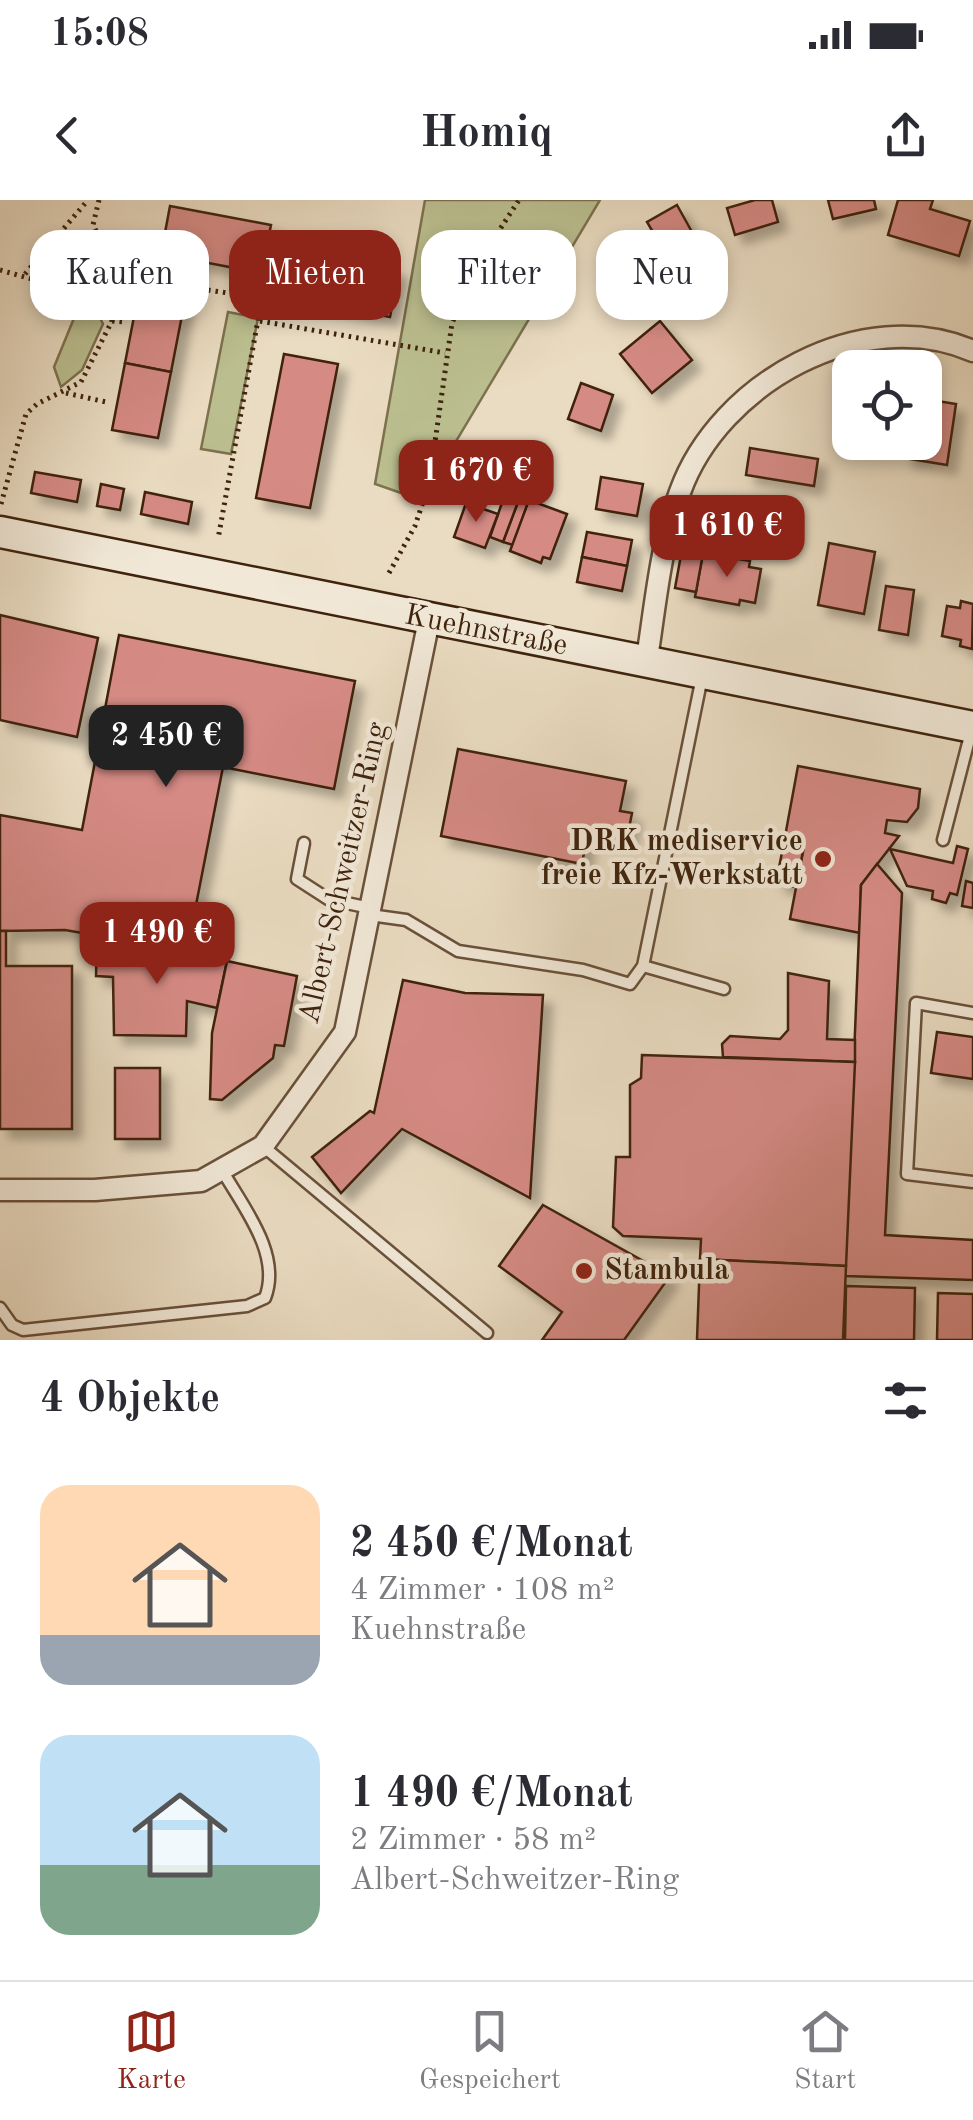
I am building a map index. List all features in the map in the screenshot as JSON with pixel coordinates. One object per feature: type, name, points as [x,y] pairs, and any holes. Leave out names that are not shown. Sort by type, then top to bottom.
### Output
[{"type":"street","points":[[646,665],[680,492],[707,443],[738,406],[777,375],[848,345],[908,337],[973,351]]},
{"type":"street","name":"Kuehnstraße","points":[[2,532],[646,665],[973,727]]},
{"type":"street","name":"Albert-Schweitzer-Ring","points":[[0,1190],[95,1190],[201,1181],[263,1146],[345,1032],[429,620]]},
{"type":"lane","points":[[304,843],[298,880],[307,890],[406,920],[458,951],[583,970],[630,984],[643,966],[702,676]]},
{"type":"lane","points":[[943,840],[973,727]]},
{"type":"lane","points":[[643,966],[724,989]]},
{"type":"lane","points":[[973,1013],[916,1003],[907,1174],[973,1186]]},
{"type":"lane","points":[[263,1146],[487,1333]]},
{"type":"lane","points":[[0,1308],[12,1325],[22,1330],[247,1306],[265,1298],[271,1281],[260,1234],[221,1170]]},
{"type":"path","points":[[24,274],[88,200]]},
{"type":"path","points":[[94,230],[100,200]]},
{"type":"path","points":[[388,573],[415,526],[429,484],[440,429],[445,353],[461,300],[487,249],[519,200]]},
{"type":"path","points":[[0,270],[30,276]]},
{"type":"path","points":[[209,291],[262,298],[218,539]]},
{"type":"path","points":[[66,393],[81,382],[112,321],[124,322]]},
{"type":"path","points":[[260,321],[445,353]]},
{"type":"path","points":[[2,532],[2,497],[26,414],[51,396],[66,393],[106,402]]},
{"type":"green space","points":[[425,200],[600,200],[576,240],[576,230],[421,230],[421,320],[528,320],[421,500],[375,484]]},
{"type":"green space","points":[[228,312],[229,320],[258,320],[231,454],[201,449]]},
{"type":"green space","points":[[73,320],[101,320],[103,324],[82,370],[61,387],[54,367]]},
{"type":"building","points":[[772,200],[778,222],[735,235],[727,208]]},
{"type":"building","points":[[828,200],[874,200],[876,209],[833,219]]},
{"type":"building","points":[[898,200],[933,200],[930,209],[970,221],[959,256],[888,235]]},
{"type":"building","points":[[677,205],[691,230],[652,230],[647,222]]},
{"type":"building","points":[[170,206],[271,225],[270,230],[229,230],[229,267],[209,263],[209,230],[166,230]]},
{"type":"building","points":[[133,320],[181,320],[171,372],[125,363]]},
{"type":"building","points":[[660,321],[692,360],[652,393],[620,354]]},
{"type":"building","points":[[284,354],[338,364],[310,508],[256,498]]},
{"type":"building","points":[[125,363],[171,372],[158,438],[112,430]]},
{"type":"building","points":[[581,383],[613,395],[601,431],[568,419]]},
{"type":"building","points":[[942,402],[956,404],[947,465],[916,460],[942,460]]},
{"type":"building","points":[[750,448],[818,459],[814,486],[746,475]]},
{"type":"building","points":[[35,472],[81,480],[77,502],[31,493]]},
{"type":"building","points":[[528,475],[537,478],[513,545],[503,542]]},
{"type":"building","points":[[601,477],[643,484],[637,516],[596,509]]},
{"type":"building","points":[[101,484],[124,489],[120,510],[97,506]]},
{"type":"building","points":[[145,492],[192,502],[188,524],[141,514]]},
{"type":"building","points":[[504,497],[518,502],[503,542],[490,537]]},
{"type":"building","points":[[529,500],[567,514],[550,559],[543,557],[541,563],[510,551]]},
{"type":"building","points":[[466,503],[498,514],[485,548],[454,537]]},
{"type":"building","points":[[587,532],[632,540],[627,566],[582,557]]},
{"type":"building","points":[[829,543],[875,552],[864,614],[818,605]]},
{"type":"building","points":[[703,553],[750,561],[749,567],[761,569],[755,603],[740,600],[739,605],[695,597]]},
{"type":"building","points":[[681,555],[702,559],[696,592],[675,588]]},
{"type":"building","points":[[582,557],[627,566],[622,591],[577,582]]},
{"type":"building","points":[[886,586],[914,590],[908,635],[879,630]]},
{"type":"building","points":[[961,601],[973,604],[972,649],[960,646],[961,640],[942,636],[947,606],[960,608]]},
{"type":"building","points":[[0,615],[98,638],[77,737],[0,720]]},
{"type":"building","points":[[119,635],[355,681],[334,789],[223,767],[187,951],[65,930],[0,931],[0,815],[82,830]]},
{"type":"building","points":[[458,749],[626,781],[620,811],[632,813],[627,839],[588,831],[582,864],[441,836]]},
{"type":"building","points":[[798,766],[920,789],[918,808],[907,822],[887,820],[885,833],[899,836],[861,885],[860,933],[790,919],[804,846],[784,842]]},
{"type":"building","points":[[784,842],[804,846],[796,887],[776,883]]},
{"type":"building","points":[[957,846],[968,849],[957,895],[950,893],[946,903],[932,899],[933,891],[907,886],[890,849],[953,863]]},
{"type":"building","points":[[877,864],[902,893],[885,1235],[973,1240],[973,1280],[845,1276],[861,885]]},
{"type":"building","points":[[966,881],[973,883],[973,908],[962,906]]},
{"type":"building","points":[[0,931],[6,931],[6,966],[72,966],[72,1129],[0,1129]]},
{"type":"building","points":[[97,935],[130,941],[130,953],[187,952],[227,961],[217,1008],[187,1001],[186,1036],[114,1035],[113,977],[96,976]]},
{"type":"building","points":[[227,961],[297,976],[284,1046],[275,1045],[273,1058],[222,1100],[210,1099],[212,1033]]},
{"type":"building","points":[[788,973],[829,981],[827,1039],[855,1040],[855,1062],[723,1057],[722,1044],[730,1036],[780,1039],[788,1030]]},
{"type":"building","points":[[403,980],[465,993],[543,995],[530,1198],[402,1129],[341,1193],[312,1157],[370,1111],[374,1113]]},
{"type":"building","points":[[937,1032],[973,1037],[973,1079],[931,1073]]},
{"type":"building","points":[[642,1055],[855,1062],[846,1266],[700,1259],[701,1239],[623,1236],[613,1227],[616,1157],[630,1157],[630,1085],[641,1078]]},
{"type":"building","points":[[115,1068],[160,1068],[160,1139],[115,1139]]},
{"type":"building","name":"Stambula","points":[[543,1205],[670,1276],[624,1340],[542,1340],[562,1312],[499,1266]]},
{"type":"building","points":[[700,1259],[846,1266],[843,1340],[697,1340]]},
{"type":"building","points":[[846,1286],[915,1288],[914,1340],[845,1340]]},
{"type":"building","points":[[938,1293],[973,1294],[973,1340],[937,1340]]},
{"type":"place","name":"DRK mediservice freie Kfz-Werkstatt","points":[[823,859]]},
{"type":"place","name":"Stambula","points":[[584,1271]]}]
